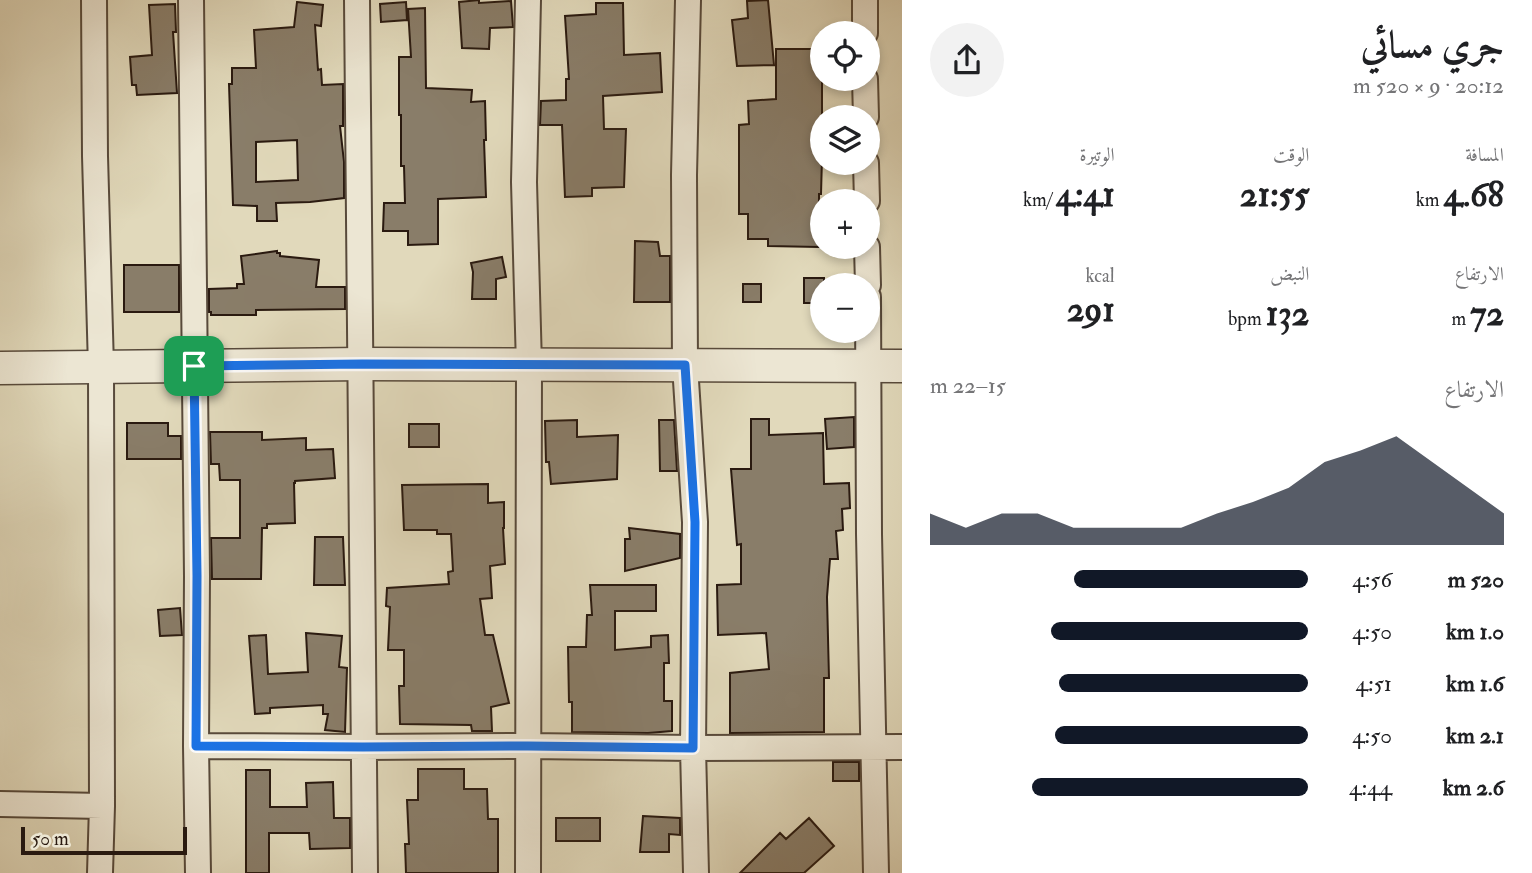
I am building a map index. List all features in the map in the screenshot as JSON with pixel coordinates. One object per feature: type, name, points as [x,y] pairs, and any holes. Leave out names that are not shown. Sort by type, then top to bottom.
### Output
[{"type":"street","points":[[94,0],[101,367],[100,873]]},
{"type":"street","points":[[191,0],[198,873]]},
{"type":"street","points":[[357,0],[365,873]]},
{"type":"street","points":[[528,0],[524,182],[529,366],[528,873]]},
{"type":"street","points":[[688,0],[684,175],[685,365],[695,522],[693,748],[696,873]]},
{"type":"street","points":[[864,0],[865,21]]},
{"type":"street","points":[[869,343],[869,520],[876,873]]},
{"type":"street","points":[[0,368],[362,364],[902,366]]},
{"type":"street","points":[[196,746],[902,747]]},
{"type":"street","points":[[0,804],[102,806]]},
{"type":"building","points":[[479,0],[479,3],[511,1],[513,27],[490,28],[489,49],[462,48],[459,2]]},
{"type":"building","points":[[768,0],[774,65],[737,66],[732,20],[748,18],[747,1]]},
{"type":"building","points":[[297,2],[323,5],[321,26],[315,25],[318,70],[321,69],[322,85],[343,84],[343,126],[340,126],[344,198],[276,203],[277,221],[257,221],[257,206],[233,205],[229,84],[232,84],[232,68],[256,68],[254,30],[294,27]],"holes":[[[297,140],[298,180],[256,182],[256,142]]]},
{"type":"building","points":[[406,2],[407,20],[381,22],[380,4]]},
{"type":"building","points":[[596,3],[623,3],[624,55],[660,53],[662,92],[603,96],[604,129],[626,129],[624,187],[592,188],[592,196],[565,197],[562,125],[540,125],[541,101],[566,100],[566,79],[569,79],[565,16],[596,14]]},
{"type":"building","points":[[175,4],[176,32],[173,32],[177,93],[137,95],[136,85],[132,85],[130,57],[152,55],[149,5]]},
{"type":"building","points":[[425,8],[426,88],[472,90],[471,102],[485,101],[486,197],[438,199],[438,244],[408,245],[408,231],[383,231],[384,203],[405,203],[404,166],[401,166],[399,57],[411,57],[408,9]]},
{"type":"building","points":[[776,49],[810,49],[810,91],[822,91],[822,105],[810,105],[810,175],[822,175],[821,189],[810,189],[810,247],[768,246],[768,239],[748,239],[748,214],[739,214],[739,125],[749,124],[748,101],[776,99]]},
{"type":"building","points":[[635,241],[658,242],[660,256],[670,256],[670,302],[634,302]]},
{"type":"building","points":[[277,251],[280,256],[319,260],[316,287],[345,287],[345,309],[256,310],[256,315],[211,315],[209,289],[237,288],[237,284],[244,284],[241,256]]},
{"type":"building","points":[[502,257],[506,277],[496,279],[496,299],[472,299],[471,263]]},
{"type":"building","points":[[124,265],[179,265],[179,312],[124,312]]},
{"type":"building","points":[[804,278],[810,278],[810,303],[804,303]]},
{"type":"building","points":[[743,284],[761,284],[761,302],[743,302]]},
{"type":"building","points":[[854,417],[854,447],[827,449],[825,419]]},
{"type":"building","points":[[751,419],[769,419],[769,435],[823,433],[824,484],[849,483],[850,508],[842,509],[843,530],[836,531],[838,559],[830,559],[827,597],[829,678],[824,678],[824,732],[730,733],[730,673],[769,669],[766,633],[718,635],[717,585],[741,584],[741,544],[737,545],[731,469],[751,469]]},
{"type":"building","points":[[577,420],[577,437],[618,435],[617,479],[551,484],[549,462],[546,462],[545,421]]},
{"type":"building","points":[[659,420],[674,420],[677,471],[660,471]]},
{"type":"building","points":[[127,423],[168,423],[168,436],[181,436],[181,459],[127,459]]},
{"type":"building","points":[[409,424],[439,424],[439,447],[409,447]]},
{"type":"building","points":[[210,432],[262,432],[262,440],[306,438],[306,450],[333,449],[335,478],[295,481],[295,523],[267,524],[267,528],[262,528],[261,579],[212,579],[211,538],[240,538],[240,480],[220,480],[219,464],[211,464]]},
{"type":"building","points":[[488,484],[488,503],[504,502],[505,564],[490,566],[492,598],[480,599],[485,635],[493,635],[509,703],[491,707],[492,731],[472,731],[471,725],[400,724],[399,686],[404,686],[404,650],[388,650],[390,607],[386,606],[387,588],[449,584],[448,572],[453,571],[451,534],[437,534],[437,530],[404,530],[402,485]]},
{"type":"building","points":[[629,528],[680,534],[680,558],[625,571],[625,539],[630,539]]},
{"type":"building","points":[[315,537],[343,537],[345,585],[314,585]]},
{"type":"building","points":[[590,585],[656,585],[656,611],[615,611],[615,650],[651,647],[651,636],[668,635],[669,663],[664,663],[664,701],[672,701],[672,731],[572,732],[568,647],[586,647],[587,615],[592,615]]},
{"type":"building","points":[[180,608],[182,635],[160,636],[158,610]]},
{"type":"building","points":[[306,633],[342,636],[339,667],[347,668],[345,732],[325,730],[328,714],[323,714],[323,705],[270,708],[270,713],[255,714],[249,636],[266,635],[268,674],[308,672]]},
{"type":"building","points":[[833,762],[859,762],[859,781],[833,781]]},
{"type":"building","points":[[418,769],[464,769],[464,789],[487,789],[488,819],[498,819],[498,873],[406,873],[405,844],[409,844],[407,800],[418,800]]},
{"type":"building","points":[[246,770],[270,770],[270,807],[307,807],[306,783],[333,782],[334,818],[350,818],[350,848],[310,849],[309,833],[269,833],[269,873],[246,873]]},
{"type":"building","points":[[643,816],[680,818],[680,835],[669,834],[669,852],[640,852]]},
{"type":"building","points":[[556,818],[600,818],[600,841],[556,841]]},
{"type":"building","points":[[809,818],[834,846],[804,873],[740,873],[780,833],[786,839]]},
{"type":"route","points":[[685,365],[695,522],[693,748],[196,746],[194,366],[685,365]]}]
